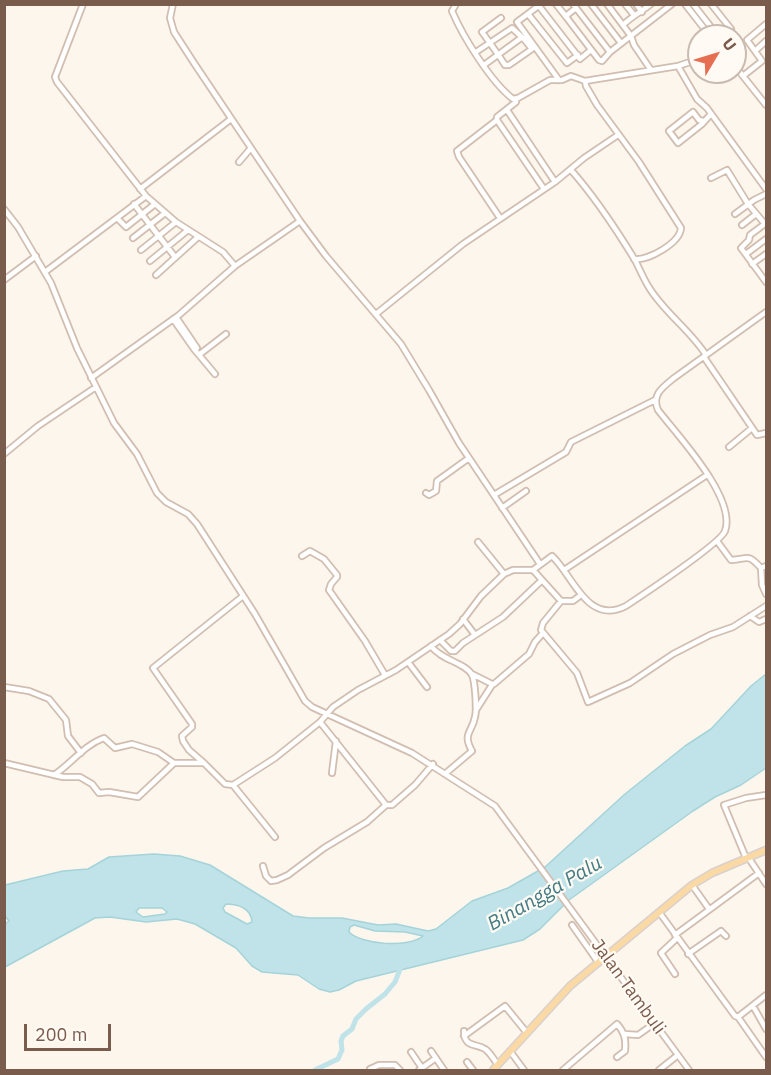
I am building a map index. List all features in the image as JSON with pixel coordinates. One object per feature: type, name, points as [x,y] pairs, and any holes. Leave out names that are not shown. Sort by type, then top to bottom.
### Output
[{"type":"main road","points":[[493,1071],[570,986],[692,885],[712,873],[766,850]]},
{"type":"street","points":[[83,4],[55,76],[146,196],[176,222],[223,252],[235,266]]},
{"type":"street","points":[[173,4],[170,18],[174,32],[231,119],[326,256],[410,358],[469,458],[540,564]]},
{"type":"street","points":[[456,4],[452,12],[484,65],[511,97],[516,99]]},
{"type":"street","points":[[556,4],[600,61],[670,5]]},
{"type":"street","points":[[591,4],[621,44]]},
{"type":"street","points":[[607,4],[631,36],[634,45],[651,70]]},
{"type":"street","points":[[625,4],[633,15]]},
{"type":"street","points":[[636,4],[642,12]]},
{"type":"street","points":[[623,25],[633,15],[642,12],[651,4]]},
{"type":"street","points":[[685,4],[701,24]]},
{"type":"street","points":[[693,4],[709,24]]},
{"type":"street","points":[[711,4],[727,24]]},
{"type":"street","points":[[559,80],[517,22],[540,5],[580,59],[591,50]]},
{"type":"street","points":[[567,18],[575,6],[610,52]]},
{"type":"street","points":[[528,14],[567,63],[578,55]]},
{"type":"street","points":[[476,52],[490,43],[512,28],[532,49],[508,66],[498,55],[490,43],[482,31],[501,18]]},
{"type":"street","points":[[747,73],[761,62],[747,40],[766,24]]},
{"type":"street","points":[[484,65],[521,38]]},
{"type":"street","points":[[755,51],[766,41]]},
{"type":"street","points":[[500,218],[457,151],[496,120],[516,102],[516,99],[549,80],[571,76],[585,81],[687,63]]},
{"type":"street","points":[[678,66],[697,99],[711,114],[766,189]]},
{"type":"street","points":[[585,81],[588,91],[639,162],[681,230],[679,236],[662,250],[646,258],[634,259]]},
{"type":"street","points":[[747,81],[766,105]]},
{"type":"street","points":[[507,110],[555,182]]},
{"type":"street","points":[[703,121],[699,120],[693,112],[669,131],[678,143],[711,114]]},
{"type":"street","points":[[140,189],[231,119]]},
{"type":"street","points":[[496,120],[544,189]]},
{"type":"street","points":[[376,314],[447,255],[555,182],[584,158],[618,135]]},
{"type":"street","points":[[239,162],[251,148]]},
{"type":"street","points":[[571,170],[589,191],[634,259],[658,301],[693,337],[752,428],[759,436],[766,433]]},
{"type":"street","points":[[711,178],[727,170],[748,204],[766,223],[750,235],[749,240],[741,247],[766,282]]},
{"type":"street","points":[[760,180],[766,174]]},
{"type":"street","points":[[735,214],[766,194]]},
{"type":"street","points":[[45,272],[146,196]]},
{"type":"street","points":[[134,204],[175,257]]},
{"type":"street","points":[[117,218],[126,227],[155,204]]},
{"type":"street","name":"Jalan Tambuli","points":[[4,210],[45,272],[77,348],[114,423],[136,454],[158,493],[166,502],[185,512],[192,519],[243,596],[305,701],[312,708],[393,743],[433,764],[495,806],[689,1071]]},
{"type":"street","points":[[133,238],[165,213]]},
{"type":"street","points":[[741,225],[756,214]]},
{"type":"street","points":[[92,378],[174,318],[235,266],[300,221]]},
{"type":"street","points":[[141,250],[176,222]]},
{"type":"street","points":[[150,261],[188,230]]},
{"type":"street","points":[[156,274],[198,237]]},
{"type":"street","points":[[746,254],[766,239]]},
{"type":"street","points":[[752,264],[766,254]]},
{"type":"street","points":[[4,280],[36,256]]},
{"type":"street","points":[[760,274],[765,270]]},
{"type":"street","points":[[494,495],[566,452],[571,442],[655,400],[665,385],[766,312]]},
{"type":"street","points":[[174,318],[194,349],[215,374]]},
{"type":"street","points":[[199,353],[226,334]]},
{"type":"street","points":[[4,454],[45,421],[96,387]]},
{"type":"street","points":[[233,786],[275,758],[320,722],[333,707],[408,662],[455,629],[481,596],[504,574],[513,570],[533,570],[552,556],[587,602],[603,609],[622,608],[717,541],[726,530],[721,496],[658,410],[655,400]]},
{"type":"street","points":[[729,447],[752,428]]},
{"type":"street","points":[[426,493],[429,495],[434,493],[438,489],[437,481],[469,458]]},
{"type":"street","points":[[564,570],[707,475]]},
{"type":"street","points":[[502,508],[526,492]]},
{"type":"street","points":[[717,541],[729,559],[751,558],[765,568],[762,585],[766,594]]},
{"type":"street","points":[[478,542],[504,574]]},
{"type":"street","points":[[302,556],[310,551],[320,556],[337,575],[329,590],[386,675]]},
{"type":"street","points":[[533,570],[561,602]]},
{"type":"street","points":[[440,640],[453,652],[503,617],[542,581]]},
{"type":"street","points":[[581,595],[573,601],[561,602],[541,627],[543,633],[579,677],[588,702],[630,683],[673,654],[710,635],[733,627],[766,606]]},
{"type":"street","points":[[243,596],[153,668],[192,724],[192,727],[182,736],[183,741],[225,784],[233,786],[274,837]]},
{"type":"street","points":[[750,616],[759,622],[766,619]]},
{"type":"street","points":[[463,619],[475,635]]},
{"type":"street","points":[[476,710],[492,685],[529,654],[543,633]]},
{"type":"street","points":[[431,646],[437,654],[492,685]]},
{"type":"street","points":[[408,662],[427,687]]},
{"type":"street","points":[[446,773],[472,751],[467,737],[475,719],[476,710],[472,674]]},
{"type":"street","points":[[4,687],[29,691],[49,699],[66,720],[68,736],[81,753]]},
{"type":"street","points":[[320,722],[386,806]]},
{"type":"street","points":[[54,775],[66,768],[93,743],[104,738],[115,748],[132,744],[158,752],[174,763],[204,763]]},
{"type":"street","points":[[332,773],[336,741]]},
{"type":"street","points":[[4,763],[54,775],[86,779],[99,793],[121,793],[136,797],[141,795],[174,763]]},
{"type":"street","points":[[264,866],[268,878],[274,881],[280,879],[324,848],[367,822],[386,806],[392,805],[433,764]]},
{"type":"street","points":[[766,795],[746,798],[724,806],[747,857],[766,884]]},
{"type":"street","points":[[675,974],[661,953],[709,909],[759,873]]},
{"type":"street","points":[[692,885],[709,909]]},
{"type":"street","points":[[659,912],[766,1058]]},
{"type":"street","points":[[572,925],[598,962]]},
{"type":"street","points":[[688,954],[721,932],[726,936]]},
{"type":"street","points":[[738,1017],[766,995]]},
{"type":"street","points":[[498,1065],[484,1048],[472,1046],[464,1034],[505,1006],[527,1033]]},
{"type":"street","points":[[753,1006],[766,1029]]},
{"type":"street","points":[[563,1071],[616,1025],[625,1034],[638,1035],[655,1023]]},
{"type":"street","points":[[617,1057],[626,1050],[625,1034]]},
{"type":"street","points":[[431,1051],[444,1071]]},
{"type":"street","points":[[510,1051],[524,1071]]},
{"type":"street","points":[[411,1052],[420,1069],[436,1058]]},
{"type":"street","points":[[659,1071],[678,1055]]},
{"type":"street","points":[[467,1062],[473,1071]]},
{"type":"street","points":[[370,1069],[383,1064],[395,1065],[400,1071]]},
{"type":"water","name":"Binangga Palu","points":[[766,674],[766,768],[741,785],[715,797],[693,811],[569,900],[540,929],[523,940],[356,981],[330,992],[319,989],[298,975],[262,972],[252,966],[236,948],[195,924],[177,919],[146,922],[110,917],[95,918],[5,967],[5,924],[9,921],[5,916],[5,885],[63,871],[88,869],[109,857],[154,854],[180,856],[210,865],[293,916],[342,918],[378,925],[396,924],[428,931],[436,929],[472,901],[508,888],[545,867],[625,794],[685,746],[711,729],[751,686]],"holes":[[[226,904],[243,908],[249,913],[252,922],[247,924],[225,912],[223,908]],[[139,908],[162,908],[167,912],[143,917],[136,912]],[[354,925],[375,931],[405,932],[423,936],[407,942],[374,942],[355,936],[349,932],[350,927]]]},
{"type":"waterway","points":[[315,1070],[338,1059],[342,1050],[343,1036],[352,1029],[356,1019],[385,994],[395,982],[402,964]]}]
